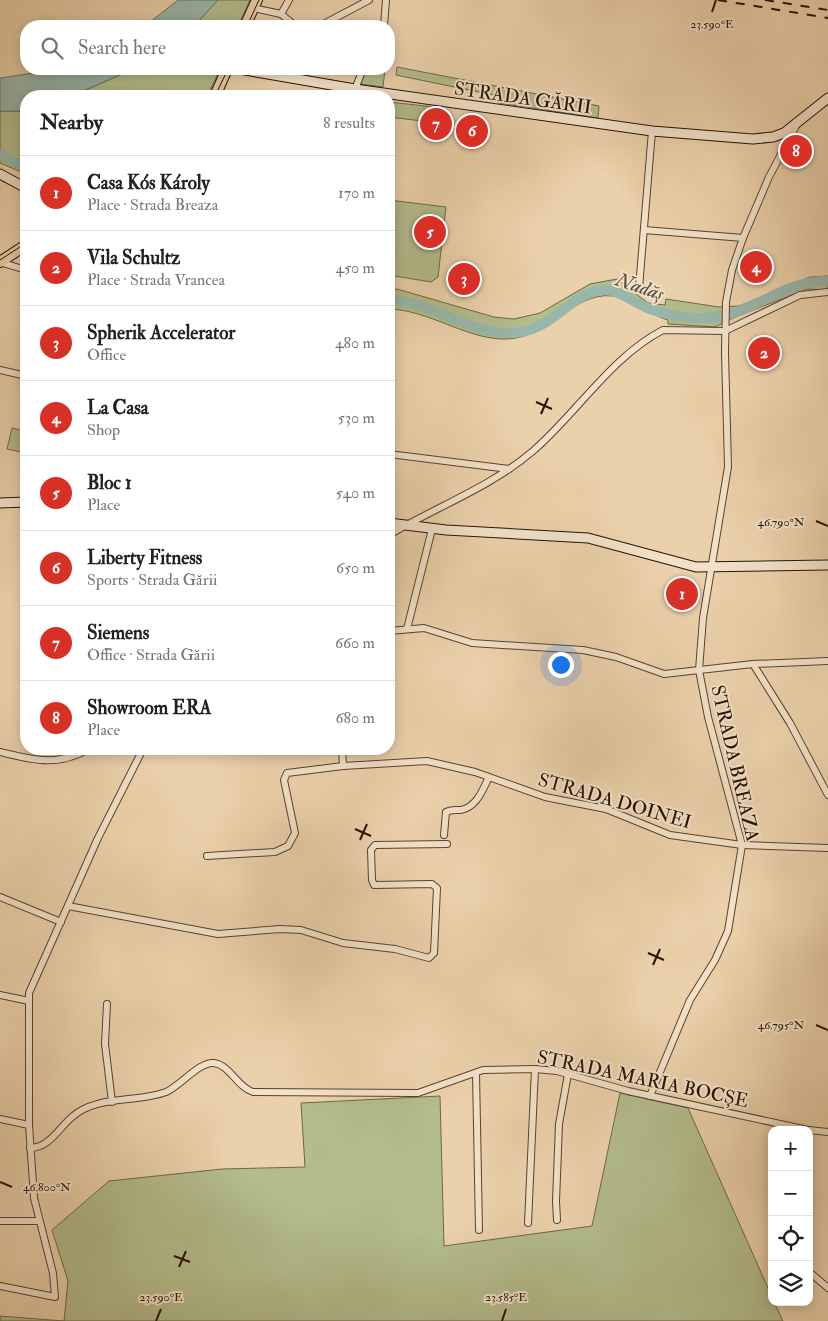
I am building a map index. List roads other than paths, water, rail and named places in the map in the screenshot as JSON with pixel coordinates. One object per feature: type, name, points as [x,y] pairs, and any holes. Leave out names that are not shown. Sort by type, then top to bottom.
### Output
[{"type":"main road","points":[[248,20],[255,4]]},
{"type":"main road","points":[[218,90],[225,75]]},
{"type":"main road","points":[[0,262],[20,250]]},
{"type":"street","points":[[281,14],[289,0]]},
{"type":"street","points":[[331,20],[369,0]]},
{"type":"street","points":[[384,20],[386,0]]},
{"type":"street","points":[[255,4],[281,14],[288,20]]},
{"type":"street","name":"STRADA GĂRII","points":[[274,75],[362,90]]},
{"type":"street","points":[[355,89],[361,75]]},
{"type":"street","name":"STRADA GĂRII","points":[[395,95],[652,131],[764,139],[780,136],[828,98]]},
{"type":"street","name":"STRADA BREAZA","points":[[650,1096],[690,1000],[715,960],[728,931],[742,845],[708,717],[699,670],[703,618],[726,493],[728,467],[725,328],[728,285],[743,238],[772,170],[800,121]]},
{"type":"street","points":[[639,288],[652,131]]},
{"type":"street","points":[[0,174],[20,185]]},
{"type":"street","points":[[644,230],[743,238]]},
{"type":"street","points":[[0,262],[20,268]]},
{"type":"street","points":[[403,524],[509,469],[551,435],[626,357],[663,330],[725,328],[800,295],[828,292]]},
{"type":"street","points":[[0,370],[20,375]]},
{"type":"street","points":[[395,455],[509,469]]},
{"type":"street","points":[[0,503],[20,502]]},
{"type":"street","points":[[403,524],[432,528],[588,538],[682,564],[711,568],[828,565]]},
{"type":"street","points":[[407,629],[432,528]]},
{"type":"street","points":[[395,630],[433,630],[466,641],[486,645],[583,650],[616,657],[664,674],[752,664],[828,661]]},
{"type":"street","points":[[752,664],[790,723],[828,795]]},
{"type":"street","points":[[0,752],[37,761],[55,762],[73,755]]},
{"type":"street","points":[[0,1286],[55,1297],[52,1273],[34,1198],[29,1125],[29,993],[109,813],[139,755]]},
{"type":"street","points":[[342,755],[343,766]]},
{"type":"street","name":"STRADA DOINEI","points":[[207,856],[275,852],[288,846],[295,833],[285,786],[285,774],[343,766],[427,761],[489,777],[545,797],[606,809],[664,834],[742,845],[828,848]]},
{"type":"street","points":[[444,835],[446,812],[465,808],[473,803],[482,794],[489,777]]},
{"type":"street","points":[[68,906],[218,934],[280,929],[301,930],[342,943],[395,949],[429,958],[434,953],[437,888],[432,884],[374,885],[372,880],[371,850],[375,845],[446,844]]},
{"type":"street","points":[[0,897],[61,922]]},
{"type":"street","points":[[0,995],[29,1001]]},
{"type":"street","points":[[107,1004],[105,1044],[112,1102]]},
{"type":"street","name":"STRADA MARIA BOCȘE","points":[[30,1148],[43,1145],[73,1116],[85,1109],[112,1102],[148,1098],[169,1090],[202,1066],[212,1062],[220,1065],[245,1090],[253,1092],[418,1093],[476,1073],[502,1068],[535,1069],[568,1074],[650,1096],[790,1126]]},
{"type":"street","points":[[528,1223],[535,1069]]},
{"type":"street","points":[[476,1073],[479,1230]]},
{"type":"street","points":[[557,1220],[559,1124],[568,1074]]},
{"type":"street","points":[[0,1119],[29,1125]]},
{"type":"street","name":"STRADA MARIA BOCȘE","points":[[813,1130],[828,1132]]},
{"type":"street","points":[[0,1221],[38,1221]]},
{"type":"street","points":[[813,1275],[828,1288]]},
{"type":"waterway","name":"Nadăș","points":[[0,155],[20,165]]},
{"type":"waterway","name":"Nadăș","points":[[395,301],[420,306],[479,328],[509,333],[523,332],[535,328],[575,301],[597,291],[611,291],[655,311],[694,318],[714,317],[732,313],[794,287],[810,282],[828,281]]},
{"type":"tram line","points":[[250,20],[259,0]]},
{"type":"tram line","points":[[218,90],[225,75]]},
{"type":"tram line","points":[[0,260],[20,247]]},
{"type":"railway","points":[[718,0],[828,18]]},
{"type":"railway","points":[[765,0],[828,10]]},
{"type":"place","name":"Siemens","points":[[436,124]]},
{"type":"place","name":"Liberty Fitness","points":[[472,131]]},
{"type":"place","name":"Showroom ERA","points":[[796,151]]},
{"type":"place","name":"Bloc 1","points":[[430,232]]},
{"type":"place","name":"La Casa","points":[[756,267]]},
{"type":"place","name":"Spherik Accelerator","points":[[464,279]]},
{"type":"place","name":"Vila Schultz","points":[[764,353]]},
{"type":"place","name":"Casa Kós Károly","points":[[682,594]]}]
